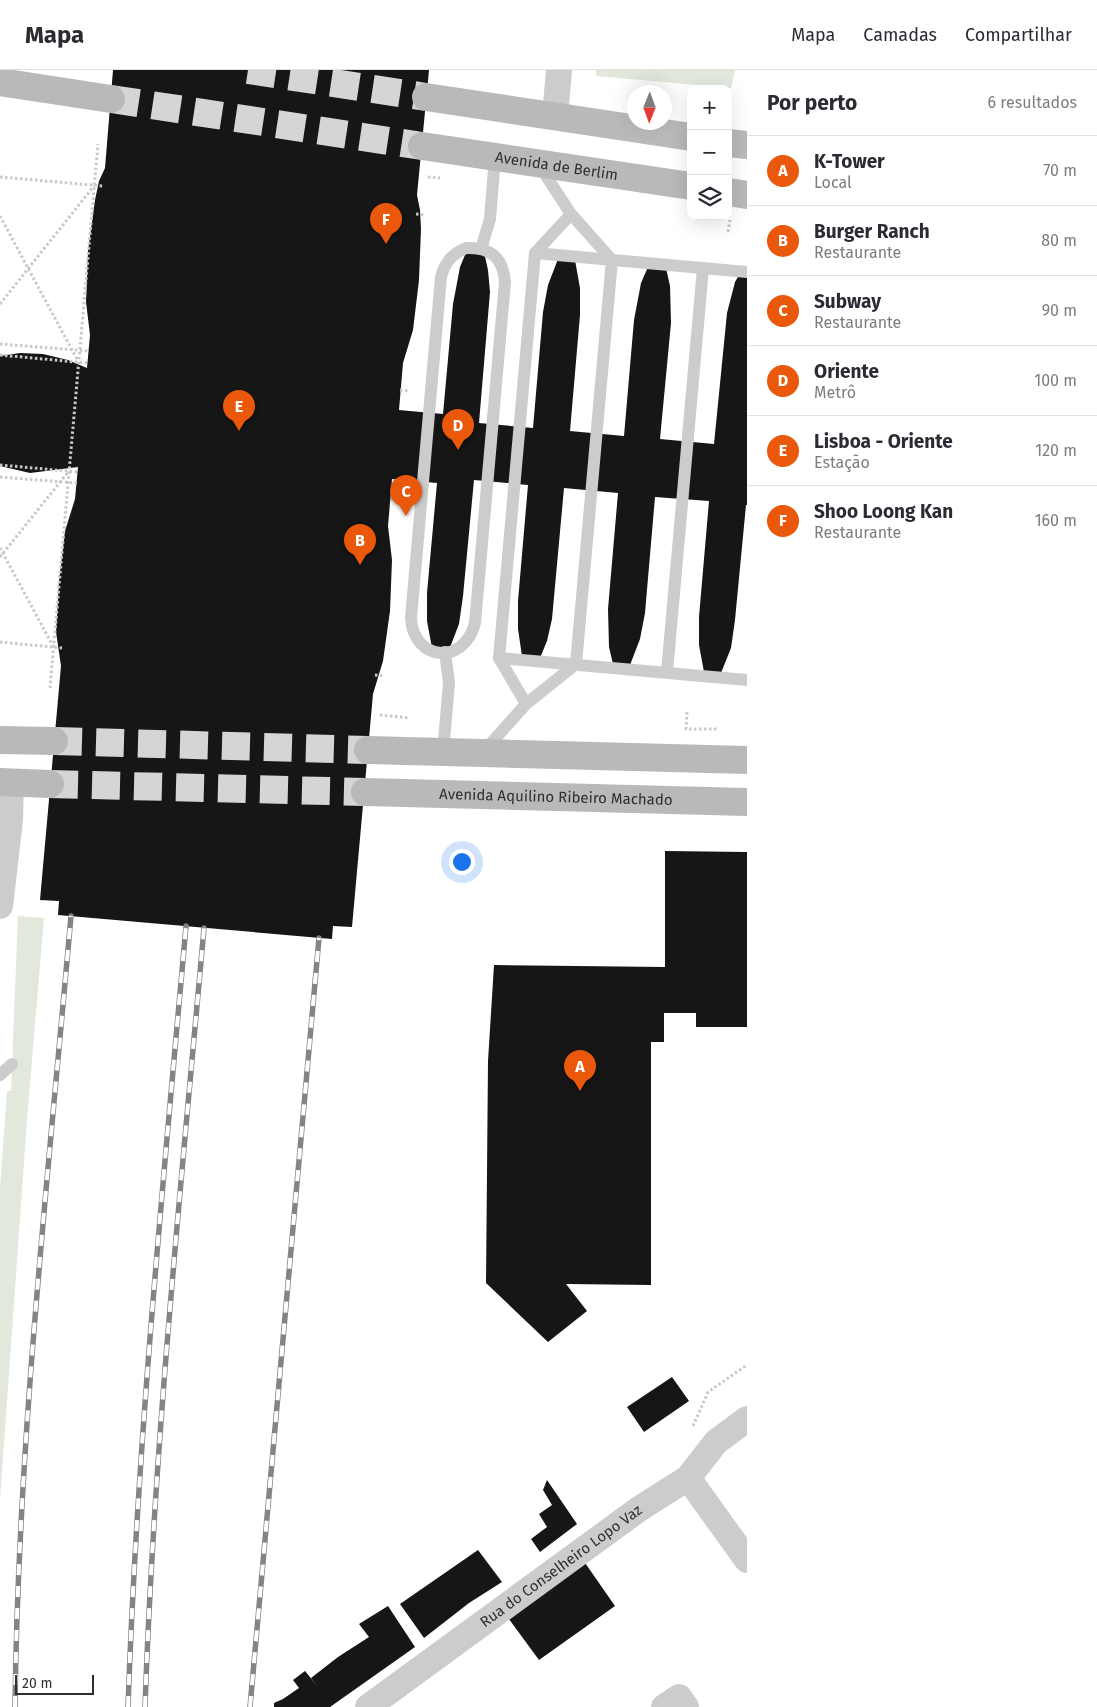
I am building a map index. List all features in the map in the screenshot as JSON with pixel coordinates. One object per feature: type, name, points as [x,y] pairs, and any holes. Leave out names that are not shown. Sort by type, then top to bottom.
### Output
[{"type":"main road","points":[[0,82],[111,99]]},
{"type":"main road","points":[[426,97],[687,136]]},
{"type":"main road","points":[[732,142],[747,144]]},
{"type":"main road","name":"Avenida de Berlim","points":[[422,146],[687,185]]},
{"type":"main road","points":[[732,193],[747,195]]},
{"type":"main road","points":[[0,740],[54,741]]},
{"type":"main road","points":[[368,750],[747,760]]},
{"type":"main road","points":[[5,782],[50,784]]},
{"type":"main road","name":"Avenida Aquilino Ribeiro Machado","points":[[365,792],[747,802]]},
{"type":"street","points":[[555,116],[560,70]]},
{"type":"street","points":[[0,906],[10,820],[5,782]]},
{"type":"street","name":"Rua do Conselheiro Lopo Vaz","points":[[368,1707],[639,1509],[688,1478],[716,1442],[747,1419]]},
{"type":"street","points":[[688,1478],[747,1560]]},
{"type":"street","points":[[664,1707],[679,1697],[686,1707]]},
{"type":"lane","points":[[481,249],[490,219],[495,157]]},
{"type":"lane","points":[[482,753],[526,704],[576,664],[612,260],[571,214],[538,163]]},
{"type":"lane","points":[[526,704],[499,658],[535,253],[571,214]]},
{"type":"lane","points":[[466,248],[481,249],[495,255],[501,263],[505,282],[476,614],[473,633],[467,642],[460,648],[445,652],[430,650],[422,645],[412,628],[411,618],[440,286],[444,267],[449,258],[466,248]]},
{"type":"lane","points":[[535,253],[747,272]]},
{"type":"lane","points":[[667,672],[703,268]]},
{"type":"lane","points":[[443,752],[449,683],[445,652]]},
{"type":"lane","points":[[499,658],[747,680]]},
{"type":"lane","points":[[0,1075],[12,1064]]},
{"type":"path","points":[[50,688],[98,144]]},
{"type":"path","points":[[0,177],[103,186]]},
{"type":"path","points":[[428,177],[434,178]]},
{"type":"path","points":[[0,304],[94,186]]},
{"type":"path","points":[[416,214],[424,214]]},
{"type":"path","points":[[0,216],[78,362]]},
{"type":"path","points":[[0,344],[89,351]]},
{"type":"path","points":[[0,355],[87,363]]},
{"type":"path","points":[[400,390],[409,391]]},
{"type":"path","points":[[0,464],[78,472]]},
{"type":"path","points":[[0,557],[69,471]]},
{"type":"path","points":[[0,477],[77,483]]},
{"type":"path","points":[[390,499],[399,500]]},
{"type":"path","points":[[0,548],[54,647]]},
{"type":"path","points":[[0,642],[62,648]]},
{"type":"path","points":[[375,675],[384,676]]},
{"type":"path","points":[[686,712],[686,729],[717,729]]},
{"type":"path","points":[[380,715],[410,718]]},
{"type":"shaded area","points":[[596,70],[735,70],[732,85],[697,85],[596,76]]},
{"type":"shaded area","points":[[18,916],[44,918],[27,1120],[0,1500],[0,1188],[7,1091],[11,1091]]},
{"type":"building","points":[[113,70],[429,70],[417,195],[421,229],[419,280],[413,330],[403,363],[399,410],[443,414],[453,304],[460,267],[467,250],[484,252],[490,292],[479,423],[533,428],[543,312],[548,285],[558,259],[575,260],[580,288],[580,315],[570,431],[624,436],[634,320],[641,283],[648,267],[666,268],[670,286],[671,323],[660,439],[714,444],[727,313],[735,282],[739,275],[747,268],[747,505],[731,648],[721,673],[704,672],[699,645],[699,617],[709,501],[655,497],[645,613],[640,639],[630,665],[613,664],[609,647],[608,609],[618,493],[564,488],[552,619],[547,641],[540,658],[522,656],[518,629],[518,601],[528,485],[474,480],[459,624],[449,650],[432,648],[427,621],[427,593],[437,483],[392,479],[388,526],[392,560],[390,611],[383,661],[373,694],[352,927],[333,926],[332,939],[58,915],[59,901],[40,900],[61,666],[56,632],[59,581],[65,531],[75,499],[78,467],[30,473],[0,466],[0,356],[20,353],[43,354],[68,360],[87,368],[90,335],[86,302],[88,251],[95,200],[99,181],[105,168]]},
{"type":"building","points":[[665,851],[747,852],[747,1027],[696,1027],[696,1013],[664,1013],[664,1042],[651,1042],[651,1285],[566,1284],[587,1311],[548,1342],[486,1283],[488,1061],[494,965],[665,967]]},
{"type":"building","points":[[672,1377],[689,1401],[644,1432],[627,1407]]},
{"type":"building","points":[[547,1480],[577,1524],[540,1552],[531,1539],[547,1527],[539,1514],[552,1505],[543,1490]]},
{"type":"building","points":[[478,1550],[502,1582],[469,1603],[424,1638],[400,1604]]},
{"type":"building","points":[[583,1560],[615,1606],[539,1660],[506,1615]]},
{"type":"building","points":[[388,1606],[415,1647],[330,1707],[274,1707],[274,1703],[299,1688],[293,1680],[305,1671],[318,1687],[311,1678],[338,1657],[369,1637],[359,1624]]},
{"type":"tunnel","points":[[248,70],[426,97]]},
{"type":"tunnel","points":[[111,99],[422,146]]},
{"type":"tunnel","points":[[54,741],[368,750]]},
{"type":"tunnel","points":[[50,784],[365,792]]},
{"type":"railway","points":[[15,1707],[17,1608],[28,1410],[71,916]]},
{"type":"railway","points":[[128,1707],[144,1414],[186,926]]},
{"type":"railway","points":[[145,1707],[149,1609],[162,1414],[204,928]]},
{"type":"railway","points":[[250,1707],[319,938]]},
{"type":"place","name":"Shoo Loong Kan","points":[[386,244]]},
{"type":"place","name":"Lisboa - Oriente","points":[[239,431]]},
{"type":"place","name":"Oriente","points":[[458,450]]},
{"type":"place","name":"Subway","points":[[406,516]]},
{"type":"place","name":"Burger Ranch","points":[[360,565]]},
{"type":"place","name":"K-Tower","points":[[580,1091]]}]
